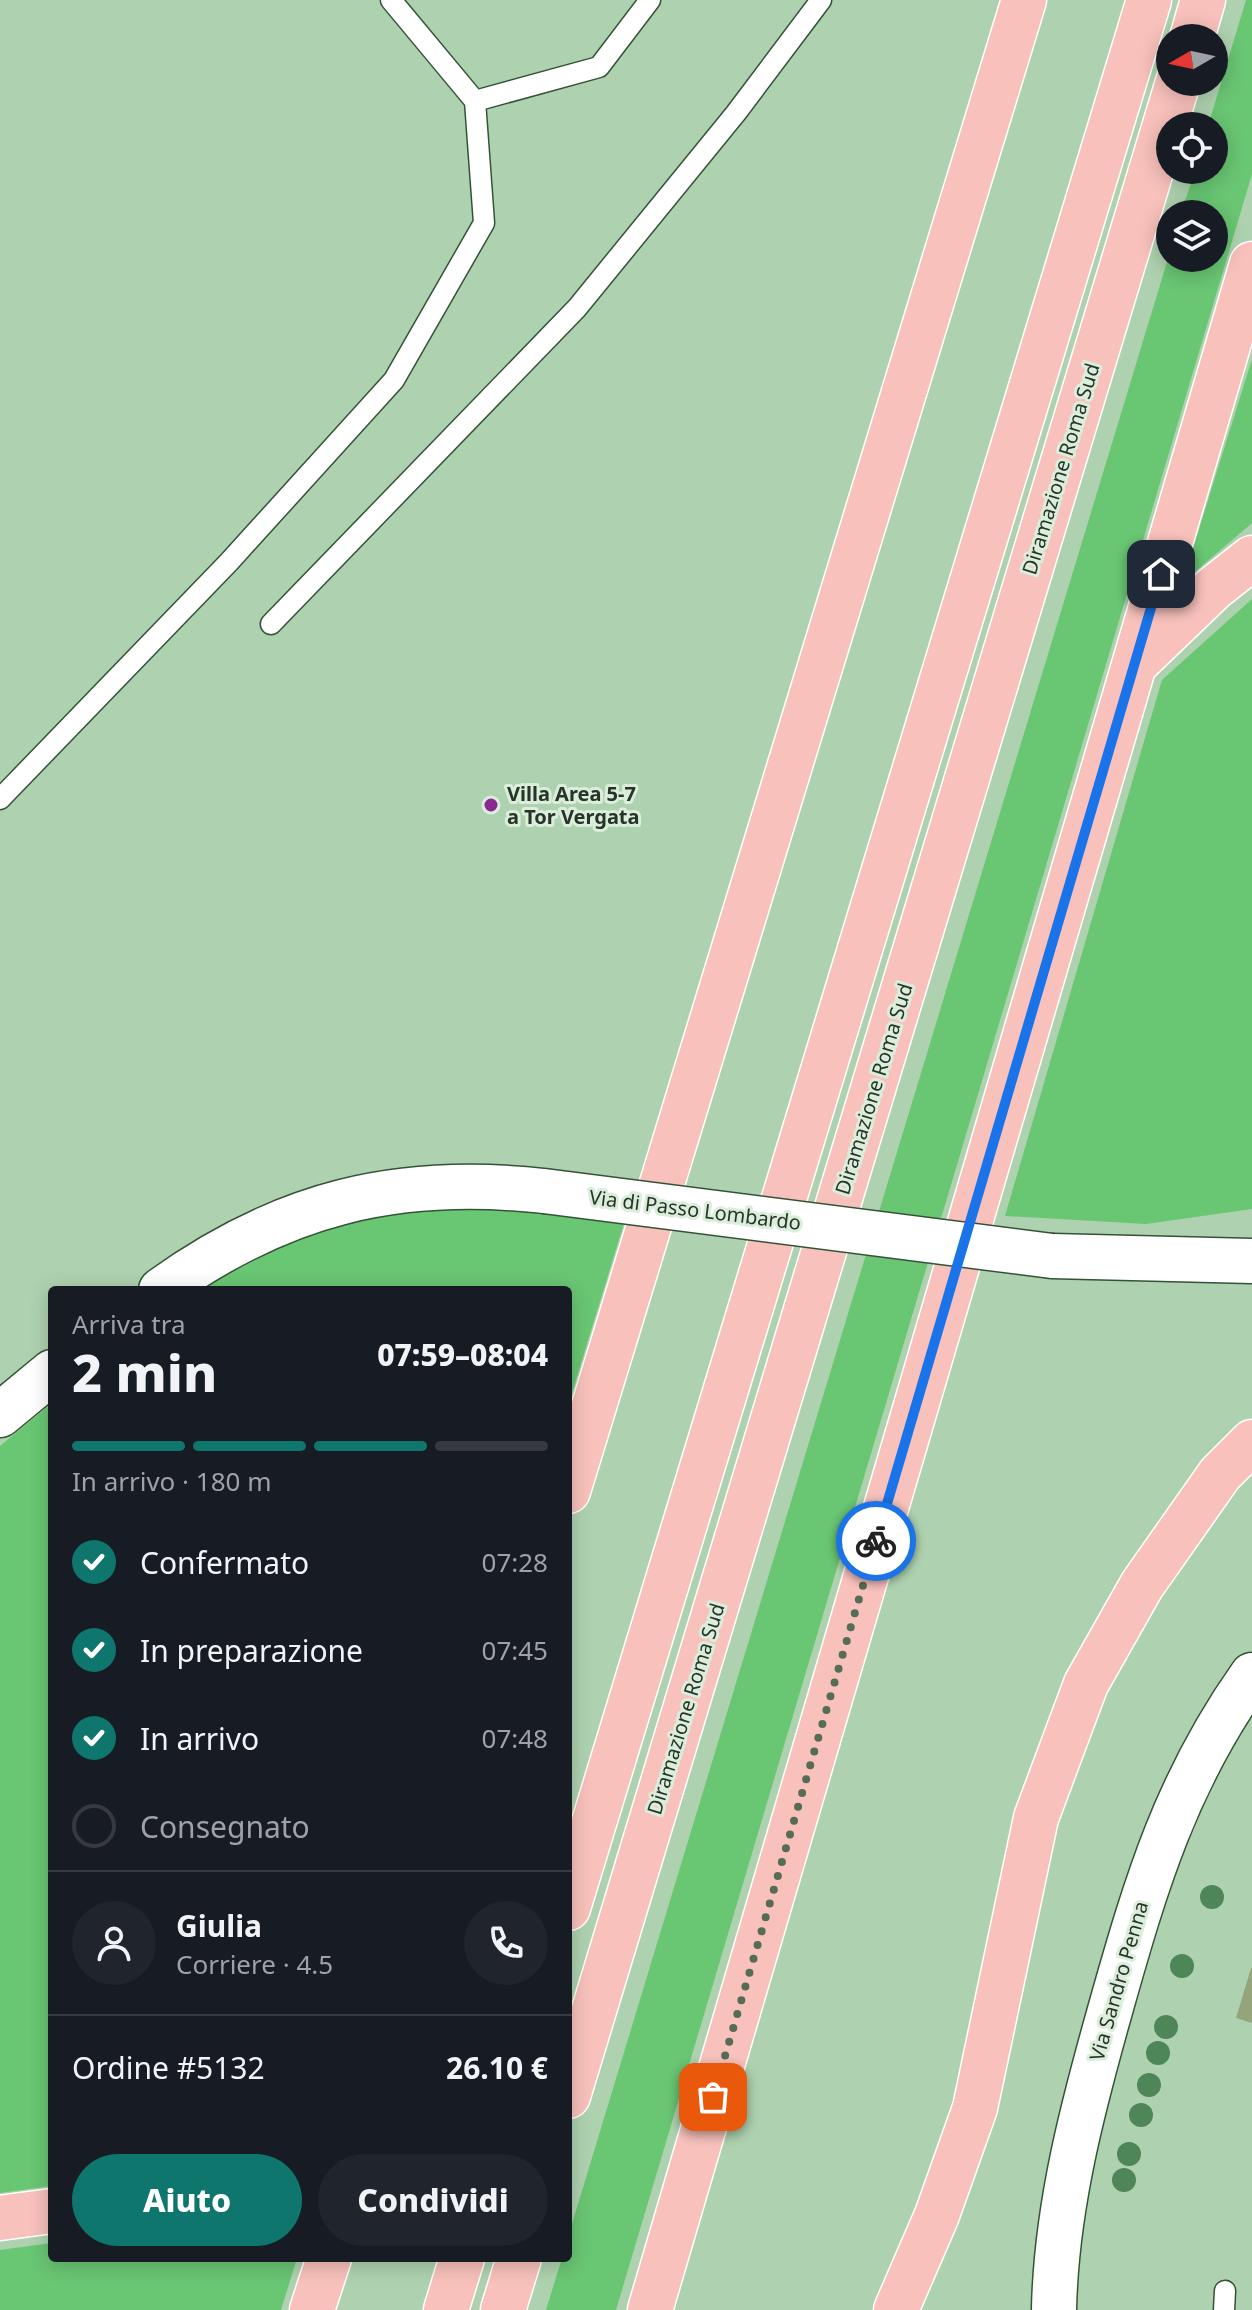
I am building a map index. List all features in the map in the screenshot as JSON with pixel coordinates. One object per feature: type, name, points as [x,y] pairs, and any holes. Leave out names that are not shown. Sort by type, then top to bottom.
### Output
[{"type":"highway","points":[[572,1478],[1024,0]]},
{"type":"highway","points":[[572,1895],[1149,0]]},
{"type":"highway","points":[[1196,24],[1203,0]]},
{"type":"highway","name":"Diramazione Roma Sud","points":[[572,2083],[1174,96]]},
{"type":"highway","points":[[650,2310],[1252,264]]},
{"type":"highway","points":[[1134,665],[1214,588],[1252,558]]},
{"type":"highway","points":[[896,2310],[937,2215],[975,2108],[1036,1818],[1086,1684],[1142,1585],[1220,1474],[1252,1442]]},
{"type":"highway","points":[[0,2218],[48,2212]]},
{"type":"highway","points":[[312,2310],[328,2262]]},
{"type":"highway","points":[[446,2310],[461,2262]]},
{"type":"highway","points":[[503,2310],[518,2262]]},
{"type":"street","name":"Via di Passo Lombardo","points":[[167,1286],[231,1246],[289,1218],[359,1196],[425,1186],[484,1184],[1052,1256],[1252,1261]]},
{"type":"street","points":[[0,1415],[48,1375]]},
{"type":"street","name":"Via Sandro Penna","points":[[1054,2310],[1057,2256],[1071,2163],[1144,1896],[1184,1787],[1252,1675]]},
{"type":"lane","points":[[0,799],[229,562],[394,380],[484,223],[475,101],[391,0]]},
{"type":"lane","points":[[475,101],[599,67],[650,0]]},
{"type":"lane","points":[[271,624],[577,308],[736,113],[821,0]]},
{"type":"green space","points":[[1246,0],[1252,0],[1252,174],[1228,255],[1228,200],[1185,200],[1191,184],[1228,184],[1228,112],[1212,112],[1217,96],[1228,96],[1228,60]]},
{"type":"green space","points":[[1164,272],[1223,272],[616,2310],[546,2310],[561,2262],[572,2262],[572,2224]]},
{"type":"green space","points":[[1252,359],[1252,523],[1190,576],[1186,571]]},
{"type":"green space","points":[[1252,599],[1252,1209],[1146,1224],[1005,1216],[1162,680]]},
{"type":"green space","points":[[429,1204],[543,1210],[624,1223],[572,1393],[572,1286],[208,1286],[283,1245],[368,1217]]},
{"type":"green space","points":[[48,1406],[48,2187],[0,2193],[0,1446]]},
{"type":"green space","points":[[48,2244],[48,2262],[296,2262],[281,2310],[0,2310],[0,2250]]},
{"type":"building","points":[[1252,1968],[1252,2023],[1236,2018]]},
{"type":"way so far","points":[[713,2097],[876,1541]]},
{"type":"place","name":"Villa Area 5-7 a Tor Vergata","points":[[491,805]]},
{"type":"route","points":[[876,1541],[1161,574]]}]
